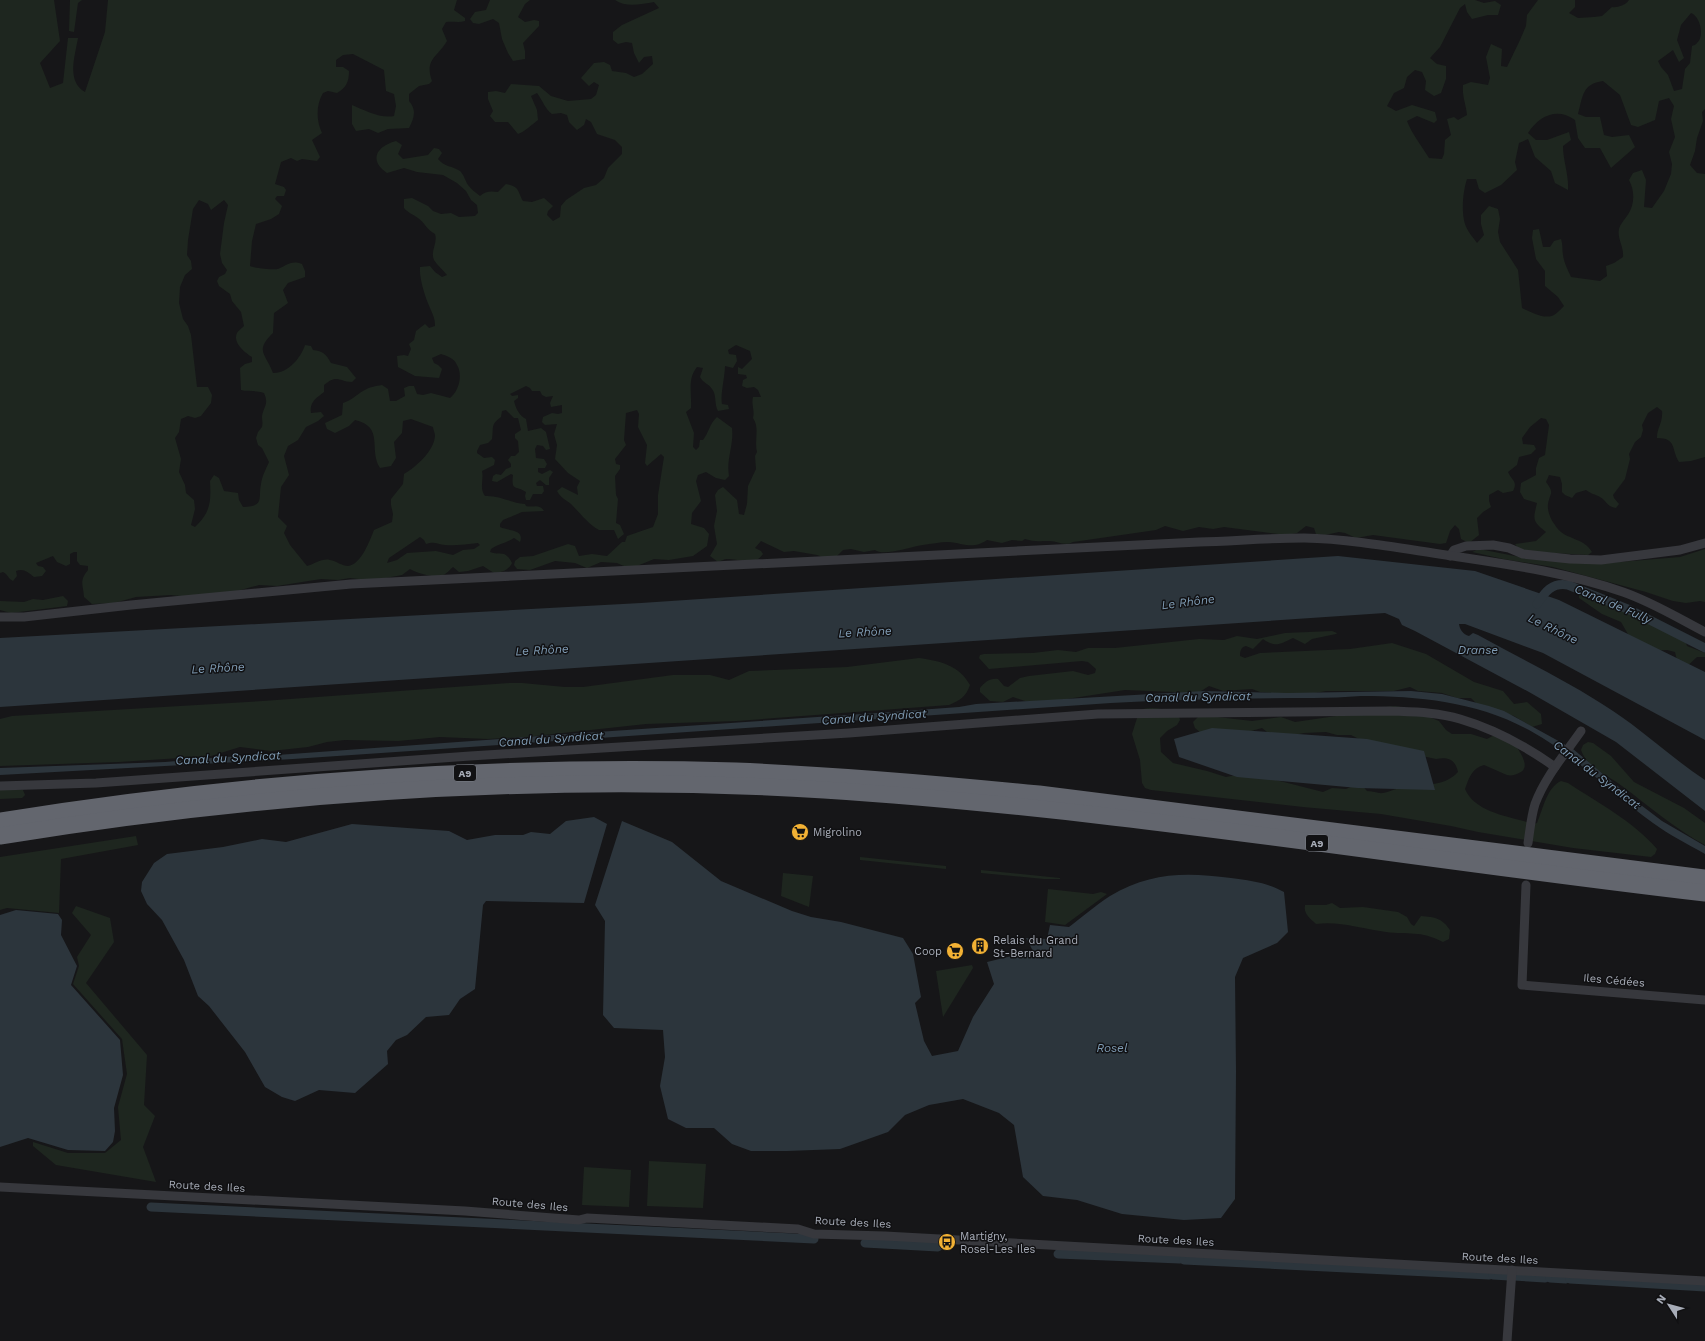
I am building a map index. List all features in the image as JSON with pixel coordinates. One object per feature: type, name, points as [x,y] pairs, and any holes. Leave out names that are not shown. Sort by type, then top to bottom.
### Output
[{"type":"highway","name":"A9","points":[[0,821],[183,795],[263,786],[377,777],[557,770],[737,772],[925,783],[1039,794],[1705,878]]},
{"type":"highway","name":"A9","points":[[0,836],[95,821],[201,808],[369,792],[550,785],[640,784],[733,786],[874,794],[1055,810],[1705,893]]},
{"type":"street","points":[[0,617],[24,617],[139,604],[351,584],[1303,538],[1325,539],[1502,563],[1563,575],[1623,592],[1651,604],[1705,632]]},
{"type":"street","points":[[1450,556],[1454,550],[1466,546],[1494,545],[1509,548],[1523,554],[1570,559],[1601,560],[1680,550],[1705,542]]},
{"type":"street","points":[[0,786],[96,783],[470,756],[849,733],[1133,713],[1390,711],[1426,713],[1460,719],[1495,732],[1557,764]]},
{"type":"street","points":[[1528,843],[1535,805],[1548,778],[1578,734]]},
{"type":"street","name":"Iles Cédées","points":[[1526,885],[1522,985],[1705,1000]]},
{"type":"street","name":"Route des Iles","points":[[0,1187],[457,1210],[579,1220],[587,1218],[790,1228],[814,1234],[885,1236],[1705,1281]]},
{"type":"street","points":[[1507,1341],[1512,1270]]},
{"type":"shaded area","points":[[0,0],[54,0],[60,41],[40,63],[50,88],[63,83],[68,38],[78,38],[73,68],[75,81],[85,92],[105,32],[108,0],[457,0],[454,10],[465,18],[465,21],[446,22],[442,29],[447,41],[431,63],[430,74],[432,81],[429,84],[419,86],[409,94],[409,101],[412,104],[414,114],[409,128],[388,129],[378,133],[369,129],[356,131],[352,124],[352,105],[378,115],[389,117],[394,116],[396,106],[394,94],[386,91],[384,70],[353,54],[343,55],[336,60],[336,67],[343,67],[349,71],[348,78],[345,87],[337,93],[328,91],[323,93],[319,102],[318,113],[322,133],[312,140],[320,157],[317,161],[302,159],[297,161],[291,158],[281,162],[275,184],[284,187],[286,190],[284,196],[277,196],[275,199],[282,206],[279,214],[271,219],[256,224],[252,241],[250,266],[278,269],[295,263],[302,264],[305,271],[305,277],[288,283],[283,290],[288,303],[274,313],[273,333],[264,344],[263,353],[273,373],[283,371],[293,364],[297,360],[305,345],[311,346],[313,350],[324,354],[331,363],[347,367],[356,378],[352,382],[335,379],[324,385],[324,392],[318,396],[311,406],[311,413],[321,412],[324,416],[306,427],[298,440],[288,446],[284,456],[289,475],[281,487],[278,517],[287,526],[284,533],[290,545],[307,566],[321,560],[327,560],[348,566],[353,565],[361,557],[374,530],[392,522],[393,514],[391,499],[403,484],[404,474],[419,463],[428,453],[434,442],[435,435],[433,427],[411,419],[403,421],[402,433],[394,442],[396,458],[391,466],[380,468],[375,453],[373,433],[364,423],[355,420],[349,426],[335,433],[327,429],[325,423],[342,415],[343,403],[370,388],[382,385],[388,389],[390,401],[396,401],[405,396],[404,388],[409,386],[414,386],[417,394],[423,395],[431,393],[450,398],[458,387],[460,378],[459,369],[456,363],[450,358],[441,354],[432,358],[434,363],[442,369],[439,378],[415,376],[398,367],[397,356],[408,356],[411,349],[409,344],[414,340],[416,331],[425,324],[429,328],[435,326],[434,317],[423,288],[420,276],[420,267],[430,266],[442,277],[447,275],[435,262],[433,257],[433,250],[436,241],[435,234],[404,208],[404,199],[412,198],[428,206],[433,211],[441,214],[451,213],[459,217],[475,216],[478,213],[477,205],[471,200],[466,191],[457,183],[443,175],[417,172],[404,168],[387,173],[378,163],[376,158],[377,154],[384,146],[396,141],[402,145],[398,154],[403,159],[428,155],[434,148],[439,149],[442,153],[438,159],[440,162],[460,171],[468,185],[480,196],[488,192],[498,192],[506,184],[511,185],[518,190],[523,201],[532,202],[544,198],[553,206],[548,211],[547,215],[553,221],[560,217],[561,206],[566,200],[584,188],[596,185],[604,178],[608,168],[622,154],[622,147],[615,140],[597,134],[591,122],[586,119],[584,125],[577,130],[569,122],[567,115],[561,113],[552,114],[537,93],[531,96],[537,110],[538,120],[526,130],[518,134],[508,122],[495,122],[490,116],[493,111],[488,99],[488,92],[496,91],[505,93],[511,84],[539,86],[551,96],[568,101],[591,99],[596,95],[599,85],[594,82],[589,86],[581,78],[594,63],[604,62],[610,65],[612,71],[626,73],[634,77],[642,74],[653,64],[652,56],[644,57],[639,63],[634,53],[632,43],[626,42],[618,44],[613,40],[613,32],[622,25],[659,8],[654,2],[629,5],[615,0],[1475,0],[1484,3],[1495,1],[1501,5],[1498,15],[1488,15],[1472,19],[1467,12],[1465,4],[1460,8],[1440,47],[1430,58],[1437,64],[1446,66],[1446,79],[1441,93],[1434,96],[1425,90],[1426,81],[1422,72],[1415,70],[1407,77],[1404,88],[1394,93],[1387,106],[1396,111],[1412,105],[1435,112],[1437,120],[1434,123],[1417,116],[1407,121],[1429,158],[1442,159],[1445,140],[1451,135],[1447,119],[1454,117],[1458,120],[1467,115],[1463,85],[1471,82],[1488,85],[1490,78],[1486,57],[1491,44],[1502,49],[1501,66],[1507,67],[1526,26],[1527,15],[1538,0],[1575,0],[1575,7],[1569,13],[1578,18],[1602,16],[1612,7],[1621,6],[1629,0],[1705,0],[1705,109],[1702,112],[1703,121],[1690,165],[1697,173],[1705,174],[1705,457],[1691,461],[1679,462],[1671,442],[1663,438],[1657,438],[1662,411],[1657,407],[1648,413],[1642,425],[1643,430],[1641,437],[1635,442],[1629,454],[1630,459],[1625,479],[1613,495],[1619,504],[1616,508],[1610,506],[1600,497],[1586,490],[1576,493],[1572,498],[1565,495],[1562,492],[1560,477],[1549,475],[1546,482],[1551,491],[1548,507],[1551,518],[1559,530],[1588,547],[1592,552],[1588,555],[1520,551],[1515,544],[1536,541],[1546,532],[1538,525],[1534,517],[1537,503],[1524,499],[1520,492],[1521,483],[1536,475],[1536,468],[1539,458],[1545,455],[1549,425],[1546,419],[1541,418],[1530,427],[1522,438],[1523,444],[1534,445],[1536,449],[1531,454],[1519,457],[1517,465],[1508,472],[1515,483],[1513,491],[1503,493],[1498,490],[1489,495],[1491,507],[1477,518],[1479,535],[1469,543],[1461,539],[1459,529],[1455,525],[1450,531],[1446,543],[1440,544],[1373,535],[1356,538],[1339,532],[1325,535],[1316,534],[1314,528],[1306,526],[1297,533],[1286,535],[1224,527],[1213,529],[1199,527],[1183,531],[1165,526],[1156,530],[1067,544],[1025,539],[1022,541],[1012,540],[1002,543],[987,540],[977,545],[945,542],[891,552],[879,552],[875,550],[864,552],[851,549],[843,550],[837,556],[825,558],[794,551],[784,552],[761,541],[755,548],[763,554],[755,561],[727,559],[718,562],[710,556],[717,544],[714,526],[717,511],[715,495],[718,490],[723,487],[737,500],[739,514],[744,515],[747,504],[748,486],[756,469],[755,456],[757,452],[757,430],[753,418],[753,397],[761,397],[758,390],[754,387],[747,388],[742,386],[743,380],[747,378],[746,375],[738,374],[738,367],[742,369],[752,359],[750,351],[736,345],[728,350],[729,354],[736,355],[737,361],[733,368],[725,366],[722,391],[722,404],[728,405],[729,409],[718,411],[714,391],[700,377],[703,368],[697,367],[692,376],[691,408],[686,412],[694,433],[693,447],[696,450],[699,447],[700,440],[703,440],[717,417],[732,428],[732,440],[728,464],[729,476],[725,480],[716,478],[706,472],[698,475],[696,481],[701,501],[692,513],[691,524],[704,528],[709,534],[707,546],[693,556],[669,560],[654,559],[637,566],[626,567],[617,563],[601,562],[587,568],[575,563],[555,561],[530,570],[517,569],[514,565],[515,561],[520,557],[533,556],[568,544],[575,546],[579,556],[592,554],[607,556],[622,542],[625,542],[627,536],[653,527],[658,514],[658,495],[664,457],[661,454],[647,466],[645,463],[647,445],[638,427],[639,414],[637,410],[626,413],[624,440],[626,445],[615,459],[616,464],[620,465],[620,469],[615,476],[616,495],[618,499],[616,523],[620,525],[624,534],[618,539],[614,530],[599,530],[595,528],[557,491],[562,487],[578,495],[577,487],[580,481],[568,473],[555,459],[557,445],[554,434],[557,424],[545,425],[542,422],[543,417],[552,413],[562,413],[562,405],[551,407],[550,403],[553,396],[546,397],[542,395],[540,391],[532,391],[526,386],[510,394],[512,396],[518,395],[518,398],[514,401],[520,414],[526,419],[528,431],[541,428],[546,432],[550,449],[546,450],[543,446],[537,445],[535,449],[536,458],[544,459],[547,464],[545,468],[538,468],[538,472],[542,474],[550,470],[553,472],[549,478],[549,485],[546,485],[540,480],[536,483],[537,486],[543,486],[544,491],[542,494],[533,494],[530,500],[526,500],[526,492],[514,486],[513,475],[511,474],[497,482],[492,481],[493,476],[496,474],[501,475],[506,469],[511,467],[508,460],[511,456],[515,456],[519,452],[518,441],[515,438],[515,434],[521,430],[518,418],[514,418],[506,410],[502,411],[501,417],[494,424],[492,439],[488,443],[480,445],[477,451],[477,453],[484,458],[492,457],[495,460],[494,465],[482,471],[482,490],[485,496],[525,504],[526,506],[538,506],[544,511],[522,512],[503,520],[500,524],[500,527],[518,533],[521,538],[520,542],[514,538],[491,549],[490,552],[505,554],[512,563],[509,568],[502,572],[494,573],[483,566],[468,571],[459,572],[453,567],[447,573],[440,576],[431,576],[421,574],[410,569],[402,575],[386,578],[367,580],[350,578],[338,580],[321,579],[277,586],[259,585],[219,596],[190,597],[171,595],[136,597],[114,603],[92,604],[84,597],[82,586],[83,577],[88,570],[88,566],[80,565],[77,561],[77,552],[70,554],[70,564],[66,566],[57,562],[53,556],[36,563],[38,566],[43,567],[46,571],[42,576],[34,577],[25,571],[19,570],[16,571],[17,576],[13,581],[5,573],[0,573]],"holes":[[[1691,13],[1699,22],[1701,36],[1697,44],[1692,46],[1690,63],[1685,69],[1682,89],[1674,91],[1668,75],[1658,61],[1673,50],[1679,62],[1684,58],[1677,40],[1681,25]],[[1603,81],[1620,95],[1631,125],[1638,127],[1655,120],[1659,101],[1669,98],[1674,106],[1671,119],[1675,137],[1669,152],[1672,164],[1671,174],[1664,191],[1652,208],[1644,207],[1646,180],[1642,170],[1633,173],[1629,180],[1633,193],[1633,203],[1630,212],[1619,229],[1623,257],[1606,266],[1607,276],[1600,281],[1571,277],[1564,261],[1561,239],[1554,241],[1550,247],[1543,247],[1539,229],[1533,230],[1532,238],[1536,259],[1545,271],[1545,286],[1558,297],[1564,306],[1554,315],[1546,317],[1522,308],[1518,270],[1500,242],[1498,232],[1500,219],[1498,209],[1489,206],[1481,215],[1481,224],[1484,235],[1477,243],[1467,229],[1463,207],[1467,179],[1476,179],[1479,189],[1485,193],[1501,185],[1517,170],[1515,162],[1519,143],[1528,139],[1535,157],[1551,171],[1555,183],[1568,190],[1568,179],[1563,146],[1571,140],[1569,132],[1547,140],[1536,140],[1528,133],[1537,122],[1549,115],[1555,114],[1562,114],[1575,120],[1578,138],[1585,148],[1600,148],[1611,168],[1635,147],[1629,135],[1612,137],[1604,135],[1600,117],[1586,117],[1578,114],[1584,92],[1587,88]],[[199,200],[208,204],[211,210],[224,200],[228,205],[220,254],[222,263],[227,270],[225,274],[219,277],[217,281],[219,286],[230,294],[232,301],[241,312],[244,326],[237,333],[236,340],[240,347],[252,357],[252,362],[245,364],[240,368],[241,390],[264,393],[266,402],[262,416],[262,427],[256,438],[258,445],[262,448],[269,462],[264,473],[259,501],[255,505],[243,507],[239,500],[238,493],[224,491],[219,478],[214,475],[210,481],[209,506],[204,516],[195,527],[191,525],[195,509],[194,500],[186,493],[185,485],[179,472],[181,459],[175,438],[179,432],[181,419],[188,416],[195,418],[201,416],[211,403],[212,395],[208,387],[197,387],[191,335],[188,326],[183,319],[179,303],[180,287],[185,275],[192,269],[191,261],[187,255],[193,209]],[[420,537],[426,544],[434,543],[453,545],[478,543],[480,545],[474,549],[463,550],[453,555],[436,551],[407,553],[397,560],[387,563],[389,558]]]},
{"type":"shaded area","points":[[70,0],[82,0],[78,3],[74,32],[69,31]]},
{"type":"shaded area","points":[[490,0],[530,0],[525,4],[518,17],[525,22],[534,20],[539,21],[539,26],[523,43],[525,59],[513,61],[502,39],[499,23],[493,19],[479,24],[473,23],[470,19],[475,12],[486,10]]},
{"type":"shaded area","points":[[1479,549],[1525,558],[1595,564],[1680,557],[1705,549],[1705,602],[1700,601],[1686,603],[1673,601],[1646,592],[1553,567],[1503,559],[1472,552]]},
{"type":"shaded area","points":[[1588,592],[1679,635],[1685,640],[1687,646],[1705,653],[1705,657],[1697,657],[1685,668],[1678,665],[1675,652],[1667,650],[1651,651],[1633,643],[1621,622],[1602,614],[1579,598],[1579,594]]},
{"type":"shaded area","points":[[63,596],[68,601],[67,606],[11,613],[0,610],[0,601],[24,602],[33,599],[43,600]]},
{"type":"shaded area","points":[[1332,631],[1337,633],[1312,639],[1305,644],[1293,638],[1278,644],[1267,642],[1263,639],[1253,649],[1246,646],[1243,647],[1240,656],[1245,658],[1260,653],[1350,649],[1392,643],[1426,654],[1474,682],[1503,691],[1514,704],[1527,702],[1541,714],[1542,724],[1532,727],[1514,716],[1477,704],[1471,698],[1457,698],[1442,693],[1418,691],[1410,687],[1394,691],[1272,693],[1260,692],[1252,689],[1223,691],[1209,686],[1198,693],[1125,690],[1054,701],[1025,701],[1013,697],[1003,702],[990,701],[980,692],[980,688],[982,686],[993,679],[998,679],[1004,686],[1008,687],[1020,678],[1029,676],[1073,671],[1088,675],[1095,673],[1096,669],[1088,662],[1082,661],[989,669],[979,658],[980,655],[984,654],[1033,653],[1058,650],[1076,652],[1088,648],[1115,648],[1199,639],[1224,640],[1237,636],[1257,639],[1285,633]]},
{"type":"shaded area","points":[[919,658],[955,668],[966,678],[970,685],[964,695],[959,700],[949,705],[737,721],[646,724],[526,737],[488,739],[440,737],[398,741],[345,740],[327,742],[308,747],[271,751],[240,747],[211,756],[119,762],[0,766],[0,719],[12,716],[263,701],[509,683],[583,687],[673,675],[710,675],[729,680],[749,671],[847,667]]},
{"type":"shaded area","points":[[1395,706],[1406,708],[1439,721],[1446,730],[1452,734],[1471,734],[1487,739],[1502,731],[1507,734],[1518,748],[1525,765],[1523,770],[1514,775],[1507,775],[1484,765],[1480,766],[1474,771],[1465,789],[1477,804],[1485,809],[1534,824],[1537,823],[1549,793],[1556,784],[1561,781],[1568,783],[1626,821],[1648,839],[1657,849],[1655,854],[1651,857],[1573,848],[1381,814],[1151,790],[1145,788],[1142,783],[1140,760],[1132,734],[1137,718],[1143,709],[1157,708],[1166,710],[1179,716],[1180,720],[1177,725],[1167,731],[1160,738],[1161,752],[1173,763],[1226,777],[1237,775],[1264,777],[1323,792],[1332,788],[1346,789],[1360,783],[1367,791],[1381,793],[1400,788],[1439,783],[1446,781],[1458,772],[1455,764],[1450,760],[1444,758],[1436,759],[1371,745],[1351,735],[1337,735],[1326,732],[1304,733],[1282,737],[1272,736],[1262,728],[1251,731],[1201,733],[1195,728],[1193,722],[1200,715],[1252,721],[1281,717],[1295,722],[1354,715]]},
{"type":"shaded area","points":[[1588,742],[1593,743],[1611,756],[1634,782],[1684,808],[1705,823],[1705,845],[1673,825],[1622,786],[1598,771],[1588,762],[1581,750],[1583,745]]},
{"type":"shaded area","points":[[0,790],[23,790],[25,795],[22,798],[0,799]]},
{"type":"shaded area","points":[[136,836],[138,845],[61,859],[59,913],[7,908],[0,910],[0,857]]},
{"type":"shaded area","points":[[860,857],[946,866],[946,869],[860,860]]},
{"type":"shaded area","points":[[981,870],[1060,879],[1044,879],[981,873]]},
{"type":"shaded area","points":[[783,873],[813,876],[809,907],[781,896]]},
{"type":"shaded area","points":[[1048,889],[1093,894],[1101,892],[1107,894],[1065,925],[1045,922]]},
{"type":"shaded area","points":[[1332,903],[1340,908],[1363,907],[1398,912],[1407,917],[1414,926],[1421,916],[1434,918],[1444,923],[1450,930],[1449,939],[1443,942],[1421,934],[1386,932],[1325,923],[1316,924],[1305,911],[1305,905],[1326,905]]},
{"type":"shaded area","points":[[76,906],[110,918],[114,942],[86,983],[147,1055],[144,1105],[155,1116],[143,1147],[156,1182],[56,1165],[33,1146],[33,1142],[68,1153],[105,1153],[121,1140],[118,1107],[127,1074],[122,1039],[73,984],[79,966],[77,957],[91,935],[72,913]]},
{"type":"shaded area","points":[[972,965],[973,968],[943,1017],[936,971]]},
{"type":"shaded area","points":[[649,1161],[706,1164],[703,1208],[647,1206]]},
{"type":"shaded area","points":[[584,1167],[631,1170],[629,1207],[582,1205]]},
{"type":"water","points":[[1338,556],[1475,571],[1559,600],[1705,672],[1705,740],[1543,653],[1465,624],[1459,624],[1463,633],[1469,636],[1473,633],[1478,635],[1597,700],[1705,780],[1705,811],[1616,742],[1529,692],[1402,625],[1399,619],[1385,613],[0,707],[0,638],[641,603]]},
{"type":"water","name":"Canal du Syndicat","points":[[1204,691],[1287,693],[1411,691],[1442,694],[1489,706],[1504,711],[1573,749],[1662,821],[1705,846],[1705,854],[1659,827],[1562,751],[1529,730],[1509,720],[1469,707],[1448,702],[1405,697],[1361,696],[1212,699],[1111,703],[293,759],[0,775],[0,768],[165,762],[224,757],[277,755],[891,712],[959,707],[976,704]]},
{"type":"water","points":[[1212,728],[1367,739],[1424,751],[1435,790],[1358,788],[1237,777],[1179,757],[1174,739]]},
{"type":"water","points":[[594,817],[607,824],[584,903],[486,901],[483,905],[475,989],[460,999],[449,1015],[426,1017],[407,1035],[396,1040],[387,1051],[388,1064],[355,1093],[319,1090],[295,1101],[282,1097],[265,1087],[245,1052],[209,1006],[198,996],[184,960],[162,920],[147,904],[141,891],[142,882],[154,863],[167,854],[223,847],[262,839],[286,842],[352,824],[449,831],[467,840],[495,835],[523,835],[531,832],[550,834],[566,821]]},
{"type":"water","name":"Rosel","points":[[622,821],[672,842],[721,881],[792,911],[811,917],[841,922],[903,938],[913,954],[921,997],[915,1003],[924,1041],[932,1056],[958,1051],[973,1017],[994,984],[987,962],[1033,951],[1026,938],[1047,939],[1050,925],[1069,927],[1094,907],[1125,888],[1154,878],[1199,875],[1258,882],[1284,892],[1288,932],[1277,943],[1243,958],[1235,977],[1235,1199],[1221,1218],[1184,1220],[1122,1214],[1077,1200],[1043,1196],[1023,1177],[1014,1125],[999,1113],[963,1099],[929,1105],[905,1115],[888,1132],[840,1149],[751,1151],[732,1144],[714,1128],[686,1128],[668,1119],[660,1086],[665,1057],[663,1030],[614,1028],[603,1015],[605,921],[595,905]]},
{"type":"water","points":[[16,910],[58,914],[62,920],[61,935],[77,966],[71,985],[120,1040],[123,1075],[114,1108],[115,1131],[113,1142],[105,1151],[68,1150],[28,1138],[0,1147],[0,915]]},
{"type":"waterway","name":"Canal de Fully","points":[[1537,604],[1546,592],[1553,587],[1562,584],[1568,585],[1630,610],[1705,648]]},
{"type":"waterway","points":[[151,1207],[814,1239]]},
{"type":"waterway","points":[[865,1243],[938,1247]]},
{"type":"waterway","points":[[1058,1254],[1180,1259]]},
{"type":"waterway","points":[[1184,1260],[1489,1275]]},
{"type":"waterway","points":[[1493,1275],[1509,1276]]},
{"type":"waterway","points":[[1514,1276],[1545,1278]]},
{"type":"waterway","points":[[1550,1278],[1566,1279]]},
{"type":"waterway","points":[[1570,1279],[1705,1287]]},
{"type":"place","name":"Migrolino","points":[[800,832]]},
{"type":"place","name":"Relais du Grand St-Bernard","points":[[980,946]]},
{"type":"place","name":"Coop","points":[[955,951]]},
{"type":"place","name":"Martigny, Rosel-Les Iles","points":[[947,1242]]},
{"type":"water label","name":"Le Rhône","points":[[1188,602]]},
{"type":"water label","name":"Le Rhône","points":[[1553,629]]},
{"type":"water label","name":"Le Rhône","points":[[865,632]]},
{"type":"water label","name":"Le Rhône","points":[[542,650]]},
{"type":"water label","name":"Dranse","points":[[1478,650]]},
{"type":"water label","name":"Le Rhône","points":[[218,668]]}]
